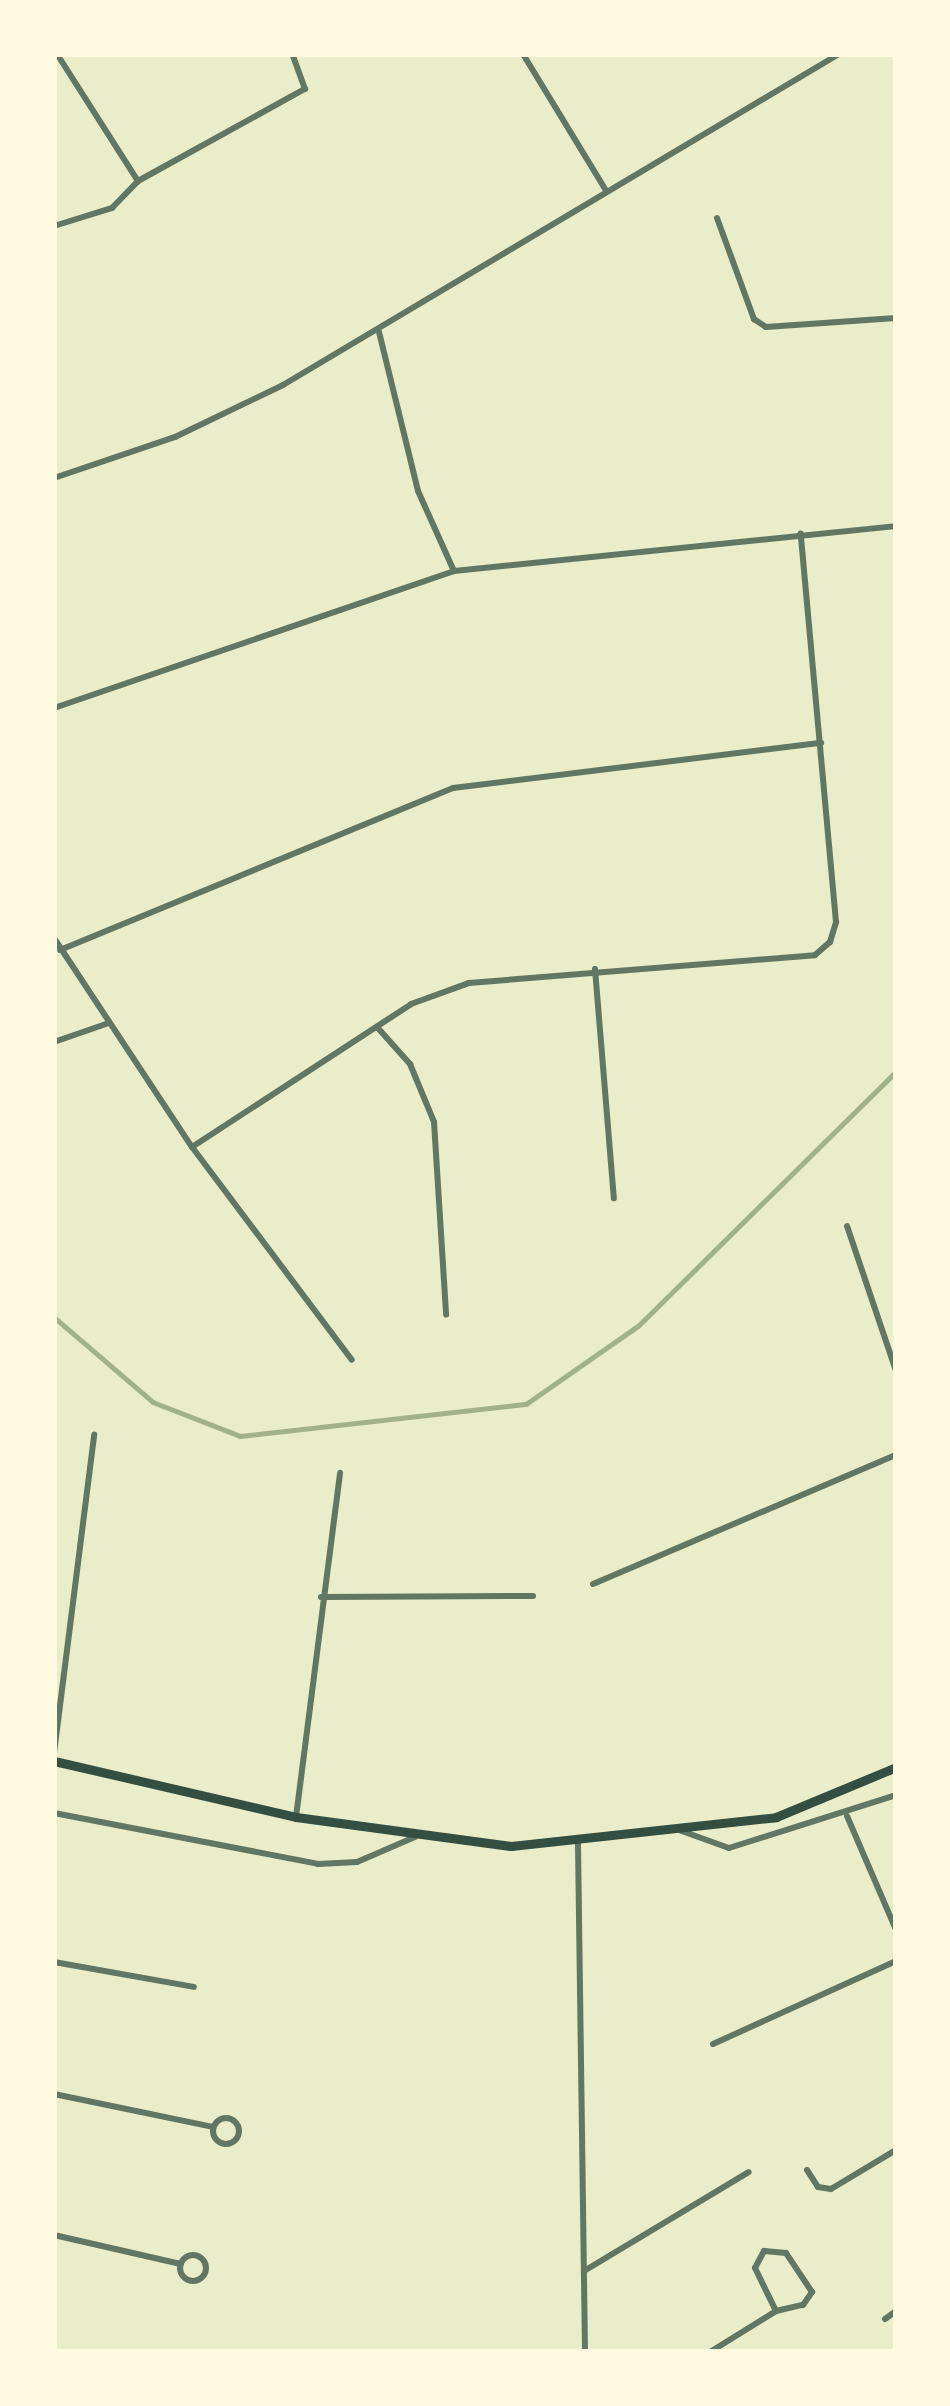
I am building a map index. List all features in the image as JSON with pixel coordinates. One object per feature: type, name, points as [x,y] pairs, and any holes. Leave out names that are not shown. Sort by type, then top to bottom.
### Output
[{"type":"main road","points":[[54,1757],[296,1816],[415,1837],[578,1844],[776,1817],[896,1767]]},
{"type":"street","points":[[57,54],[138,181]]},
{"type":"street","points":[[54,226],[112,208],[138,181],[304,89],[307,77],[292,54]]},
{"type":"street","points":[[523,54],[605,189]]},
{"type":"street","points":[[54,478],[175,437],[379,332],[605,189],[839,54]]},
{"type":"street","points":[[717,218],[754,319],[766,327],[896,318]]},
{"type":"street","points":[[379,332],[418,491],[454,571]]},
{"type":"street","points":[[54,708],[454,571],[896,526]]},
{"type":"street","points":[[192,1147],[411,1004],[469,982],[814,955],[830,942],[836,922],[800,533]]},
{"type":"street","points":[[60,950],[453,788],[820,743]]},
{"type":"street","points":[[54,938],[192,1147],[352,1360]]},
{"type":"street","points":[[596,969],[614,1198]]},
{"type":"street","points":[[54,1042],[109,1023]]},
{"type":"street","points":[[377,1027],[410,1064],[434,1123],[446,1316]]},
{"type":"street","points":[[847,1226],[896,1371]]},
{"type":"street","points":[[54,1757],[94,1435]]},
{"type":"street","points":[[593,1584],[896,1455]]},
{"type":"street","points":[[296,1816],[340,1473]]},
{"type":"street","points":[[321,1598],[533,1596]]},
{"type":"street","points":[[679,1830],[729,1847],[848,1816],[896,1795]]},
{"type":"street","points":[[54,1814],[318,1864],[357,1862],[415,1837]]},
{"type":"street","points":[[848,1816],[896,1930]]},
{"type":"street","points":[[578,1844],[585,2352]]},
{"type":"street","points":[[713,2044],[896,1960]]},
{"type":"street","points":[[54,1962],[194,1987]]},
{"type":"street","points":[[54,2094],[213,2127],[233,2120],[238,2136],[218,2142],[213,2127]]},
{"type":"street","points":[[807,2170],[818,2187],[831,2189],[896,2150]]},
{"type":"street","points":[[584,2271],[749,2172]]},
{"type":"street","points":[[54,2235],[181,2264],[201,2257],[206,2273],[186,2278],[181,2264]]},
{"type":"street","points":[[710,2352],[776,2311],[803,2305],[812,2292],[787,2253],[764,2251],[755,2268],[776,2311]]},
{"type":"street","points":[[885,2319],[896,2311]]},
{"type":"waterway","points":[[54,1317],[153,1402],[240,1436],[526,1404],[638,1326],[896,1072]]}]
